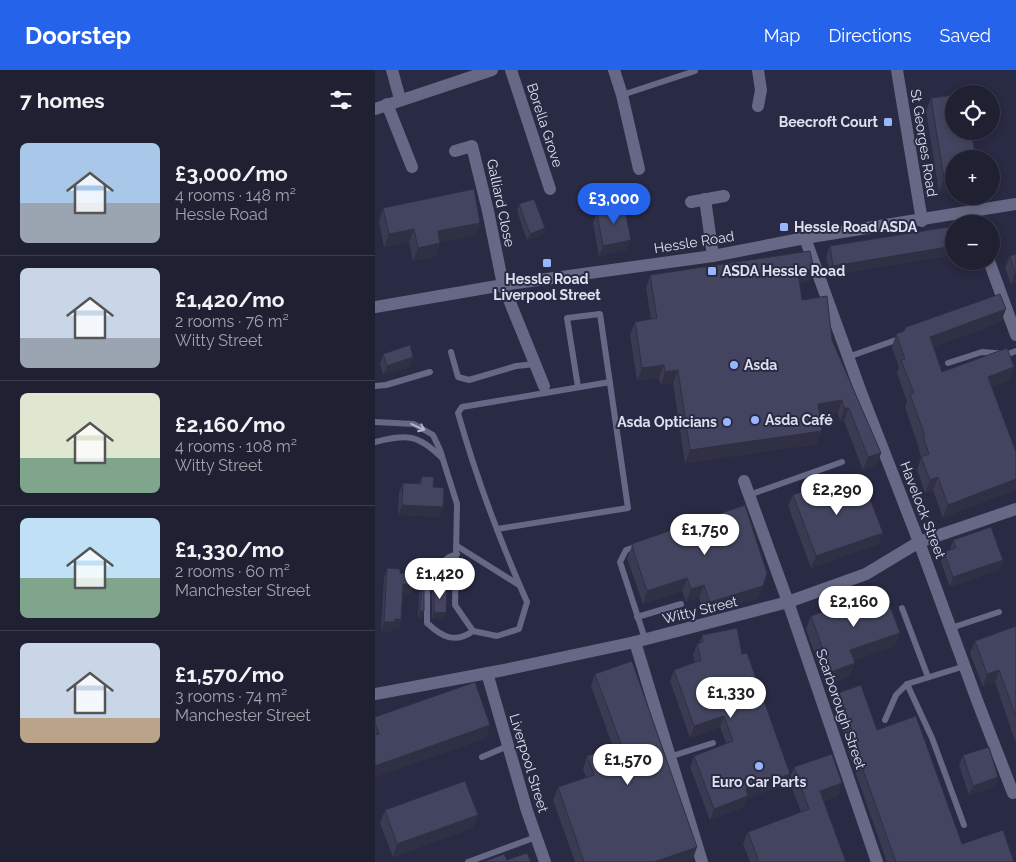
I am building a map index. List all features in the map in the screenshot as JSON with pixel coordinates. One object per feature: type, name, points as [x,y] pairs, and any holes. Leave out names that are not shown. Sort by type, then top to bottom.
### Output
[{"type":"street","points":[[392,70],[400,99]]},
{"type":"street","points":[[412,167],[381,107],[400,99],[492,70]]},
{"type":"street","name":"Borella Grove","points":[[511,70],[550,189]]},
{"type":"street","points":[[614,70],[622,95],[639,169]]},
{"type":"street","points":[[758,70],[761,90],[758,106]]},
{"type":"street","name":"St Georges Road","points":[[897,70],[922,220]]},
{"type":"street","name":"Galliard Close","points":[[455,150],[472,146],[479,191],[503,285],[545,389]]},
{"type":"street","points":[[691,202],[723,196]]},
{"type":"street","points":[[705,199],[713,256]]},
{"type":"street","name":"Hessle Road","points":[[981,215],[1016,204]]},
{"type":"street","name":"Hessle Road","points":[[375,306],[503,285],[713,256],[805,238],[922,220],[945,219]]},
{"type":"street","name":"Havelock Street","points":[[805,238],[848,357],[1015,795]]},
{"type":"street","points":[[993,270],[1013,319],[1016,335]]},
{"type":"street","name":"Scarborough Street","points":[[744,481],[749,502],[788,602],[877,862]]},
{"type":"street","name":"Witty Street","points":[[375,694],[640,641],[788,602],[866,574],[919,542],[1016,509]]},
{"type":"street","points":[[640,641],[669,757],[702,862]]},
{"type":"street","name":"Liverpool Street","points":[[487,673],[545,862]]},
{"type":"lane","points":[[622,95],[695,71]]},
{"type":"lane","points":[[497,529],[628,508],[600,314],[567,318],[578,387]]},
{"type":"lane","points":[[848,357],[896,340]]},
{"type":"lane","points":[[948,363],[982,352],[1008,354],[1016,351]]},
{"type":"lane","points":[[451,352],[458,377],[469,380],[516,366],[536,364]]},
{"type":"lane","points":[[375,386],[386,385],[430,372]]},
{"type":"lane","points":[[375,422],[414,424],[433,435],[443,459],[457,504],[455,605],[473,631],[497,636],[519,629],[527,602],[497,529],[465,440],[458,413],[462,407],[545,389],[578,387],[610,382]]},
{"type":"lane","points":[[375,442],[394,438],[414,438],[429,445],[443,459]]},
{"type":"lane","points":[[749,502],[842,462]]},
{"type":"lane","points":[[640,641],[637,617],[621,562],[626,550],[643,544]]},
{"type":"lane","points":[[457,546],[520,586]]},
{"type":"lane","points":[[457,554],[449,557],[430,572],[427,589],[427,623],[436,632],[453,639],[464,637],[473,631]]},
{"type":"lane","points":[[637,617],[681,604]]},
{"type":"lane","points":[[902,608],[928,677]]},
{"type":"lane","points":[[951,628],[999,612]]},
{"type":"lane","points":[[885,720],[896,695],[907,684],[965,666]]},
{"type":"lane","points":[[907,684],[932,738],[964,826]]},
{"type":"lane","points":[[669,757],[713,743]]},
{"type":"lane","points":[[482,757],[508,746]]},
{"type":"lane","points":[[467,862],[537,837]]},
{"type":"building","points":[[945,96],[945,140],[973,140],[974,150],[945,150],[944,179],[931,98]]},
{"type":"building","points":[[474,189],[480,223],[438,231],[440,243],[418,248],[414,229],[389,234],[383,208]]},
{"type":"building","points":[[534,199],[545,228],[530,234],[519,204]]},
{"type":"building","points":[[623,201],[631,240],[603,246],[597,213],[609,211],[607,204]]},
{"type":"building","points":[[945,227],[945,247],[833,266],[830,246]]},
{"type":"building","name":"Asda","points":[[810,251],[814,269],[798,272],[802,300],[827,296],[832,340],[881,453],[868,457],[849,408],[844,408],[842,400],[818,404],[822,431],[690,450],[678,370],[665,372],[664,365],[642,368],[635,322],[657,318],[650,275]]},
{"type":"building","points":[[1016,254],[1016,273],[1015,273],[1010,256]]},
{"type":"building","points":[[1000,294],[1006,309],[930,337],[942,372],[1007,348],[1014,367],[988,377],[1016,452],[1016,479],[948,505],[938,477],[930,480],[921,457],[929,454],[923,437],[925,436],[910,394],[914,393],[901,360],[905,359],[896,334],[904,331],[906,327]]},
{"type":"building","points":[[410,345],[413,357],[387,366],[383,354]]},
{"type":"building","points":[[422,476],[434,477],[433,487],[444,488],[443,507],[402,505],[403,483],[421,484]]},
{"type":"building","points":[[863,480],[883,533],[816,556],[793,495],[828,482],[831,492]]},
{"type":"building","points":[[745,505],[767,573],[763,586],[710,602],[704,585],[691,589],[687,578],[647,591],[632,546],[634,543]]},
{"type":"building","points":[[991,527],[1003,560],[953,577],[944,552],[956,548],[953,540]]},
{"type":"building","points":[[387,568],[400,569],[400,573],[415,574],[415,585],[403,584],[401,620],[395,619],[395,622],[384,622]]},
{"type":"building","points":[[422,586],[424,586],[424,611],[420,611]]},
{"type":"building","points":[[434,587],[447,588],[446,613],[434,612]]},
{"type":"building","points":[[884,590],[900,633],[850,650],[855,663],[831,672],[811,616]]},
{"type":"building","points":[[1016,626],[1016,717],[999,670],[987,674],[975,641]]},
{"type":"building","points":[[737,628],[742,654],[747,653],[790,774],[746,789],[748,796],[714,809],[694,756],[733,741],[724,716],[694,726],[674,670],[701,660],[697,644],[703,642],[702,635]]},
{"type":"building","points":[[632,661],[697,847],[654,862],[584,862],[558,787],[594,775],[587,756],[621,744],[595,674]]},
{"type":"building","points":[[475,682],[490,725],[375,766],[375,735],[379,734],[375,717]]},
{"type":"building","points":[[861,685],[877,730],[916,716],[962,844],[1003,830],[1014,862],[896,862],[852,739],[855,738],[838,693]]},
{"type":"building","points":[[989,747],[998,777],[973,786],[963,755]]},
{"type":"building","points":[[832,754],[842,783],[820,791],[846,862],[759,862],[748,832],[809,809],[794,767]]},
{"type":"building","points":[[465,781],[478,815],[397,844],[385,810]]},
{"type":"building","points":[[527,853],[531,862],[483,862],[504,854],[507,860]]},
{"type":"place","name":"Beecroft Court","points":[[888,122]]},
{"type":"place","name":"Hessle Road ASDA","points":[[784,227]]},
{"type":"place","name":"Hessle Road Liverpool Street","points":[[547,263]]},
{"type":"place","name":"ASDA Hessle Road","points":[[712,271]]},
{"type":"place","name":"Asda","points":[[734,365]]},
{"type":"place","name":"Asda Café","points":[[755,420]]},
{"type":"place","name":"Asda Opticians","points":[[727,422]]},
{"type":"place","name":"Euro Car Parts","points":[[759,766]]}]
